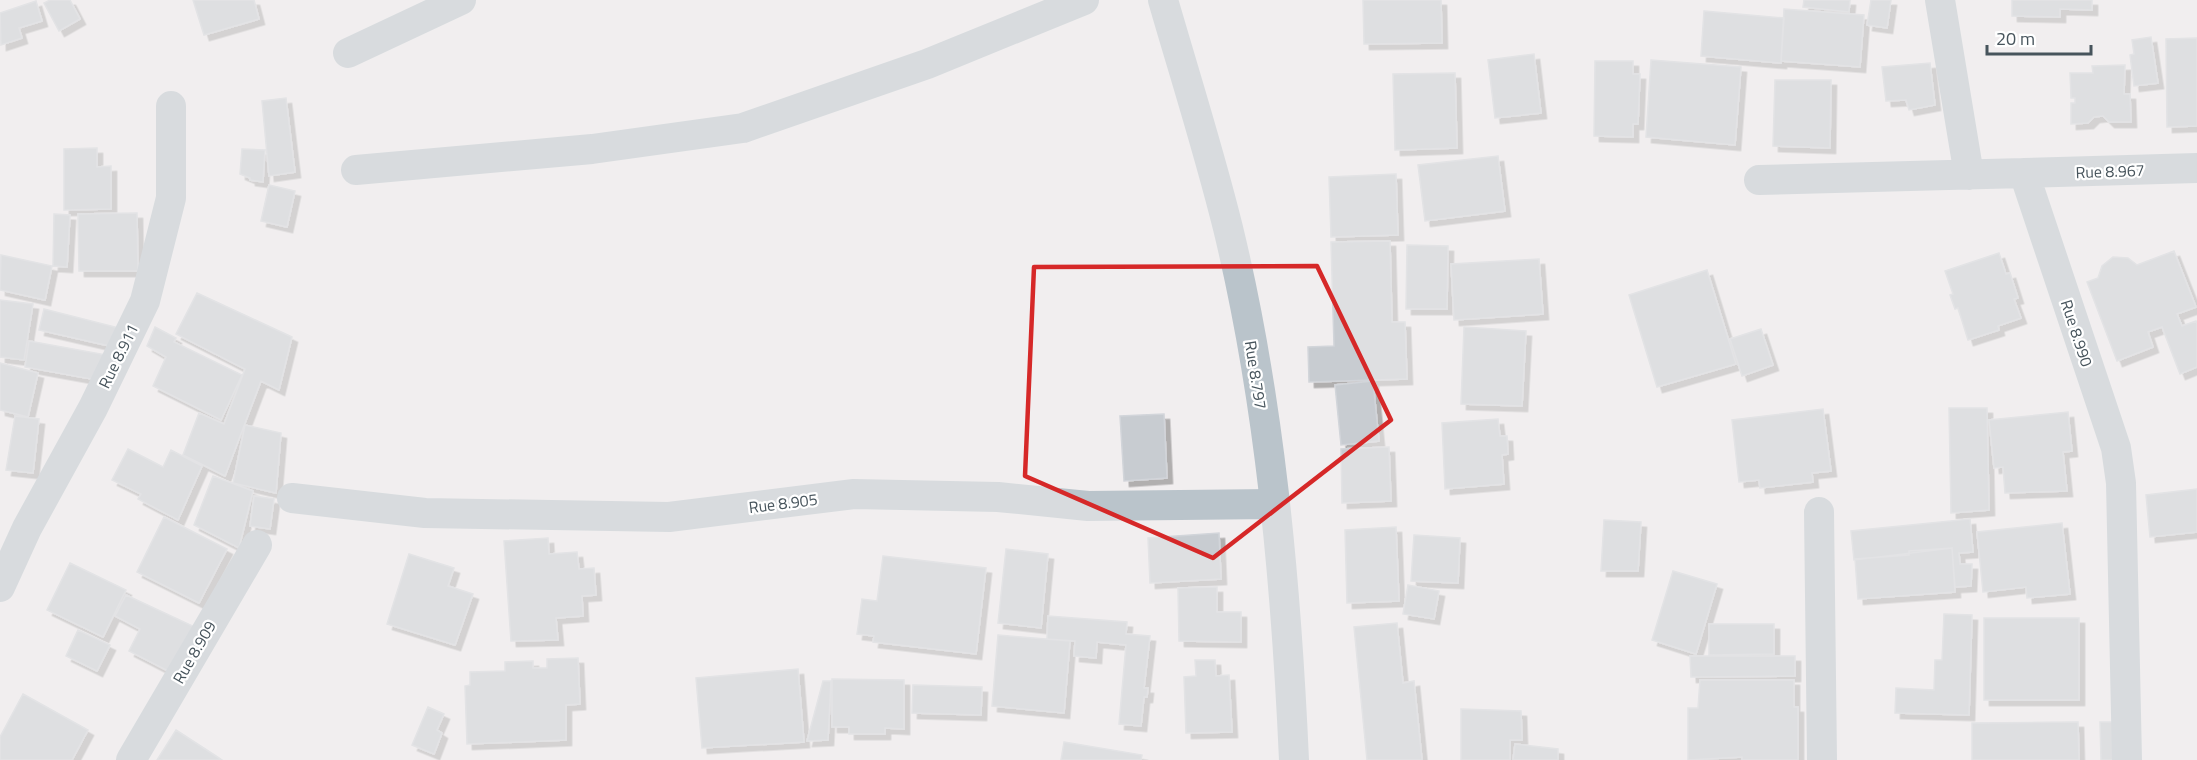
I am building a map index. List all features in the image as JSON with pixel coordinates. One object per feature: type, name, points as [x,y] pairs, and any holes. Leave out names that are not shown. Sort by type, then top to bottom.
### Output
[{"type":"street","points":[[348,53],[461,0]]},
{"type":"street","points":[[356,170],[592,149],[743,128],[927,64],[1084,0]]},
{"type":"street","name":"Rue 8.797","points":[[1163,0],[1228,228],[1257,370],[1275,504],[1290,677],[1294,760]]},
{"type":"street","points":[[1940,0],[1969,175]]},
{"type":"street","name":"Rue 8.911","points":[[0,587],[27,528],[93,408],[145,301],[171,198],[171,106]]},
{"type":"street","name":"Rue 8.967","points":[[2024,173],[2197,168]]},
{"type":"street","points":[[1759,180],[2024,173]]},
{"type":"street","name":"Rue 8.990","points":[[2024,173],[2116,448],[2121,483],[2127,760]]},
{"type":"street","name":"Rue 8.905","points":[[292,498],[425,513],[669,517],[854,494],[998,497],[1088,506],[1275,504]]},
{"type":"street","points":[[1819,512],[1822,760]]},
{"type":"street","name":"Rue 8.909","points":[[131,760],[257,545]]},
{"type":"highlighted area","points":[[1317,266],[1391,420],[1213,558],[1025,476],[1034,267]]},
{"type":"building","points":[[50,0],[70,0],[80,19],[59,31],[44,3]]},
{"type":"building","points":[[193,0],[254,0],[259,19],[204,35]]},
{"type":"building","points":[[1363,0],[1441,0],[1442,43],[1364,44]]},
{"type":"building","points":[[1804,0],[1850,0],[1849,12],[1803,7]]},
{"type":"building","points":[[1871,0],[1891,0],[1887,28],[1867,25]]},
{"type":"building","points":[[2012,0],[2092,0],[2092,10],[2060,9],[2060,17],[2012,16]]},
{"type":"building","points":[[36,1],[42,21],[19,28],[22,38],[1,45],[0,13]]},
{"type":"building","points":[[1784,9],[1864,15],[1860,67],[1781,61]]},
{"type":"building","points":[[1704,11],[1784,18],[1781,63],[1701,56]]},
{"type":"building","points":[[2151,37],[2158,83],[2134,86],[2130,55],[2134,54],[2132,40]]},
{"type":"building","points":[[2197,38],[2197,126],[2167,127],[2166,39]]},
{"type":"building","points":[[1534,54],[1541,113],[1495,118],[1488,60]]},
{"type":"building","points":[[1651,60],[1741,67],[1735,145],[1646,137]]},
{"type":"building","points":[[1595,61],[1633,61],[1633,74],[1640,74],[1638,124],[1633,124],[1633,137],[1594,136]]},
{"type":"building","points":[[1930,63],[1935,105],[1909,110],[1906,100],[1886,101],[1882,67]]},
{"type":"building","points":[[2125,65],[2124,94],[2130,94],[2131,122],[2109,122],[2103,116],[2094,117],[2088,123],[2071,124],[2071,103],[2075,103],[2075,98],[2071,98],[2070,73],[2093,73],[2092,66]]},
{"type":"building","points":[[1455,73],[1457,148],[1395,150],[1393,74]]},
{"type":"building","points":[[1775,80],[1831,80],[1830,148],[1773,146]]},
{"type":"building","points":[[286,98],[295,172],[269,176],[262,101]]},
{"type":"building","points":[[97,148],[97,167],[111,166],[111,209],[64,210],[64,149]]},
{"type":"building","points":[[242,149],[265,150],[263,182],[250,180],[240,174]]},
{"type":"building","points":[[1498,156],[1505,211],[1425,221],[1418,165]]},
{"type":"building","points":[[1396,174],[1398,235],[1331,237],[1329,177]]},
{"type":"building","points":[[269,185],[295,191],[287,227],[261,221]]},
{"type":"building","points":[[137,213],[138,271],[79,271],[78,214]]},
{"type":"building","points":[[54,214],[70,215],[67,267],[53,266]]},
{"type":"building","points":[[1390,241],[1392,322],[1405,322],[1407,379],[1309,382],[1308,347],[1334,346],[1331,242]]},
{"type":"building","points":[[1407,245],[1448,246],[1447,309],[1406,309]]},
{"type":"building","points":[[2174,251],[2196,307],[2177,314],[2182,326],[2196,321],[2197,367],[2180,374],[2162,327],[2148,332],[2153,347],[2117,361],[2087,282],[2098,278],[2102,266],[2113,257],[2128,258],[2137,265]]},
{"type":"building","points":[[1999,253],[2006,274],[2010,273],[2018,298],[2014,299],[2021,318],[1998,326],[1999,330],[1968,340],[1958,308],[1955,309],[1950,295],[1953,294],[1945,271]]},
{"type":"building","points":[[1,255],[52,266],[45,300],[0,290]]},
{"type":"building","points":[[1539,259],[1543,314],[1454,320],[1451,264]]},
{"type":"building","points":[[1707,270],[1736,364],[1657,387],[1629,295]]},
{"type":"building","points":[[197,293],[292,337],[279,390],[261,381],[225,476],[183,455],[199,413],[224,424],[245,369],[176,334]]},
{"type":"building","points":[[0,300],[33,304],[24,360],[0,357]]},
{"type":"building","points":[[44,309],[119,328],[114,347],[39,330]]},
{"type":"building","points":[[155,327],[176,338],[174,342],[242,375],[221,420],[153,386],[166,357],[147,346]]},
{"type":"building","points":[[1464,327],[1526,331],[1522,406],[1461,404]]},
{"type":"building","points":[[1761,329],[1773,365],[1742,376],[1730,339]]},
{"type":"building","points":[[29,341],[112,356],[102,381],[25,367]]},
{"type":"building","points":[[0,363],[38,373],[28,417],[0,410]]},
{"type":"building","points":[[1373,381],[1379,441],[1341,445],[1335,385]]},
{"type":"building","points":[[1949,408],[1987,408],[1989,510],[1951,513]]},
{"type":"building","points":[[1823,409],[1831,471],[1812,473],[1813,482],[1760,488],[1759,480],[1739,482],[1732,420]]},
{"type":"building","points":[[2068,412],[2072,451],[2063,452],[2067,491],[2005,493],[2003,467],[1994,468],[1989,420]]},
{"type":"building","points":[[1164,414],[1167,478],[1124,481],[1120,416]]},
{"type":"building","points":[[15,416],[39,419],[33,473],[6,470]]},
{"type":"building","points":[[1498,419],[1500,436],[1507,436],[1508,454],[1502,455],[1504,484],[1445,489],[1442,423]]},
{"type":"building","points":[[245,425],[281,433],[276,493],[233,483]]},
{"type":"building","points":[[1389,447],[1391,501],[1342,503],[1341,449]]},
{"type":"building","points":[[128,449],[163,467],[171,450],[202,466],[178,520],[138,499],[141,494],[112,480]]},
{"type":"building","points":[[213,476],[253,491],[239,548],[194,525]]},
{"type":"building","points":[[2197,489],[2197,532],[2150,537],[2146,495]]},
{"type":"building","points":[[254,496],[274,499],[270,529],[250,526]]},
{"type":"building","points":[[164,517],[227,549],[199,603],[137,572]]},
{"type":"building","points":[[1970,519],[1973,552],[1959,553],[1960,564],[1972,564],[1971,586],[1955,587],[1952,548],[1854,560],[1851,531]]},
{"type":"building","points":[[1604,520],[1641,522],[1638,571],[1601,571]]},
{"type":"building","points":[[2062,523],[2070,594],[2027,598],[2026,587],[1983,592],[1977,532]]},
{"type":"building","points":[[1396,527],[1399,601],[1347,603],[1345,530]]},
{"type":"building","points":[[1219,533],[1221,579],[1150,583],[1148,538]]},
{"type":"building","points":[[1414,535],[1460,538],[1458,583],[1411,581]]},
{"type":"building","points":[[548,538],[549,554],[577,552],[579,569],[594,568],[596,595],[582,596],[583,616],[556,618],[558,640],[511,641],[504,541]]},
{"type":"building","points":[[1952,548],[1955,592],[1858,599],[1855,559],[1909,555],[1909,551]]},
{"type":"building","points":[[1006,549],[1048,554],[1041,628],[998,623]]},
{"type":"building","points":[[409,554],[454,568],[448,586],[473,594],[455,645],[387,624]]},
{"type":"building","points":[[883,556],[986,568],[976,654],[873,642],[874,636],[857,634],[862,599],[877,601]]},
{"type":"building","points":[[70,563],[126,590],[103,637],[47,610]]},
{"type":"building","points":[[1673,571],[1717,584],[1696,654],[1652,640]]},
{"type":"building","points":[[1408,585],[1439,591],[1434,619],[1403,614]]},
{"type":"building","points":[[1217,587],[1217,612],[1241,612],[1241,642],[1179,641],[1178,588]]},
{"type":"building","points":[[126,595],[197,628],[174,674],[129,651],[140,629],[115,616]]},
{"type":"building","points":[[1944,614],[1972,615],[1969,715],[1895,713],[1896,688],[1934,690],[1935,660],[1942,660]]},
{"type":"building","points":[[1048,616],[1127,622],[1126,634],[1150,636],[1144,688],[1148,688],[1147,697],[1144,697],[1141,726],[1119,724],[1126,645],[1097,642],[1096,658],[1074,656],[1075,641],[1047,639]]},
{"type":"building","points":[[1984,618],[2079,618],[2079,700],[1984,700]]},
{"type":"building","points":[[1397,623],[1403,683],[1414,681],[1422,760],[1367,760],[1354,627]]},
{"type":"building","points":[[1709,624],[1774,624],[1774,654],[1709,655]]},
{"type":"building","points":[[78,630],[110,645],[97,671],[66,656]]},
{"type":"building","points":[[998,635],[1070,641],[1064,713],[992,706]]},
{"type":"building","points":[[1690,656],[1795,656],[1795,676],[1691,677]]},
{"type":"building","points":[[578,658],[580,704],[566,705],[566,740],[467,744],[465,686],[470,685],[470,672],[505,671],[505,662],[533,661],[533,668],[547,668],[547,659]]},
{"type":"building","points":[[1195,660],[1215,660],[1216,676],[1229,675],[1232,732],[1186,733],[1184,677],[1196,676]]},
{"type":"building","points":[[798,669],[804,742],[702,748],[696,678]]},
{"type":"building","points":[[832,679],[904,680],[904,729],[885,728],[885,734],[849,734],[849,727],[832,727]]},
{"type":"building","points":[[1700,680],[1794,680],[1794,707],[1798,707],[1798,760],[1742,760],[1742,757],[1688,760],[1688,708],[1698,708]]},
{"type":"building","points":[[823,681],[831,681],[828,740],[807,741]]},
{"type":"building","points":[[913,685],[982,687],[981,715],[912,713]]},
{"type":"building","points":[[23,694],[88,730],[72,760],[0,760],[0,737]]},
{"type":"building","points":[[428,707],[444,714],[437,730],[442,733],[434,754],[412,745]]},
{"type":"building","points":[[1461,709],[1521,711],[1522,740],[1510,740],[1510,760],[1461,760]]},
{"type":"building","points":[[2078,722],[2079,760],[1972,760],[1972,723]]},
{"type":"building","points":[[2100,722],[2119,722],[2120,760],[2101,760]]},
{"type":"building","points":[[176,730],[216,756],[222,760],[157,760]]},
{"type":"building","points":[[1064,742],[1142,755],[1141,760],[1061,760]]},
{"type":"building","points":[[1515,744],[1558,749],[1558,760],[1513,760]]}]
